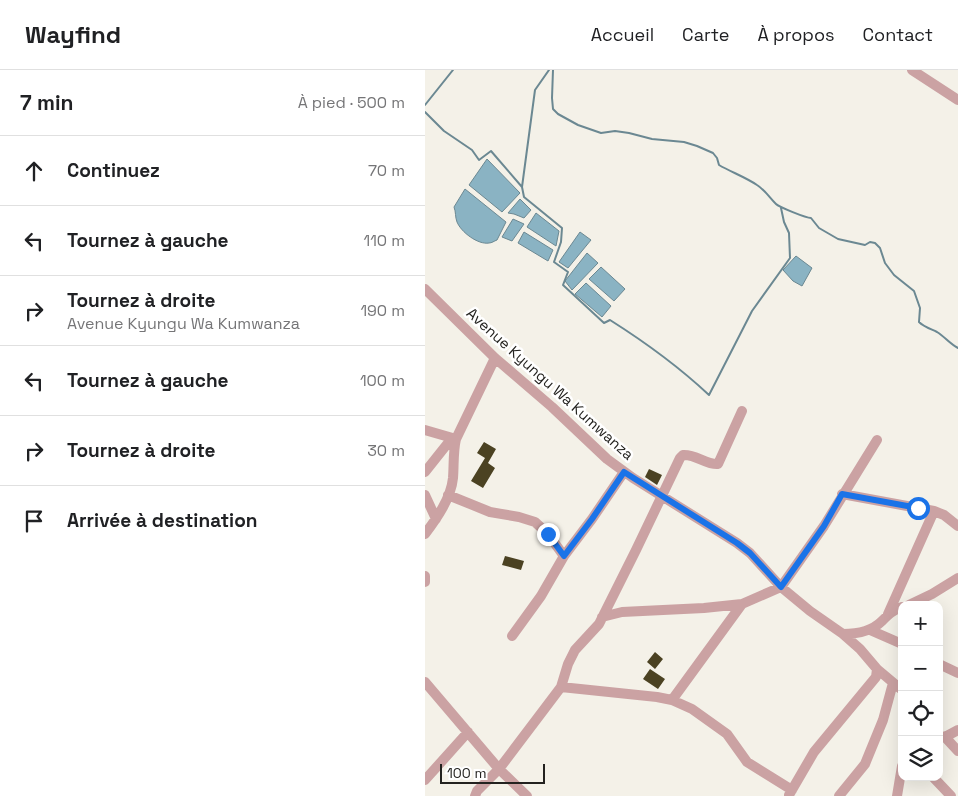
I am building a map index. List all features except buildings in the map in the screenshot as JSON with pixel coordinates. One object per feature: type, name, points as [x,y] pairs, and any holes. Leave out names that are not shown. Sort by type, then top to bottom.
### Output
[{"type":"street","points":[[912,70],[958,100]]},
{"type":"street","name":"Avenue Kyungu Wa Kumwanza","points":[[425,289],[495,358],[624,472],[750,553],[781,587],[810,612],[843,634],[860,649],[877,670],[898,687]]},
{"type":"street","points":[[425,472],[454,439],[495,358]]},
{"type":"street","points":[[475,796],[477,791],[499,769],[561,687],[568,664],[575,650],[593,631],[602,617],[662,497],[679,458],[690,454],[716,465],[720,462],[742,410]]},
{"type":"street","points":[[425,430],[454,439]]},
{"type":"street","points":[[425,534],[436,520],[453,478],[454,439]]},
{"type":"street","points":[[602,617],[622,612],[742,604],[781,587],[824,526],[877,440]]},
{"type":"street","points":[[512,636],[541,596],[564,556],[624,472]]},
{"type":"street","points":[[448,494],[490,512],[535,522],[548,534],[564,556]]},
{"type":"street","points":[[842,494],[934,511],[944,515],[958,526]]},
{"type":"street","points":[[425,495],[436,520]]},
{"type":"street","points":[[843,634],[870,630],[888,614],[934,511]]},
{"type":"street","points":[[425,576],[425,582]]},
{"type":"street","points":[[917,601],[958,578]]},
{"type":"street","points":[[673,700],[742,604]]},
{"type":"street","points":[[607,605],[622,612]]},
{"type":"street","points":[[888,614],[898,609]]},
{"type":"street","points":[[870,630],[898,642]]},
{"type":"street","points":[[943,666],[958,673]]},
{"type":"street","points":[[561,687],[631,693],[673,700],[692,708],[727,734],[747,762],[790,793],[814,752],[876,678],[877,670]]},
{"type":"street","points":[[425,682],[499,769],[527,796]]},
{"type":"street","points":[[839,796],[865,764],[885,712],[893,683]]},
{"type":"street","points":[[943,737],[958,730]]},
{"type":"street","points":[[425,780],[468,732]]},
{"type":"street","points":[[943,738],[958,751]]},
{"type":"street","points":[[897,796],[900,781]]},
{"type":"street","points":[[937,781],[951,796]]},
{"type":"water","points":[[487,159],[520,193],[502,212],[469,185]]},
{"type":"water","points":[[465,189],[506,222],[497,240],[490,243],[480,242],[470,237],[459,226],[454,207]]},
{"type":"water","points":[[520,199],[531,210],[524,218],[508,213]]},
{"type":"water","points":[[536,213],[559,231],[556,246],[527,227]]},
{"type":"water","points":[[513,219],[524,224],[512,241],[502,237]]},
{"type":"water","points":[[524,232],[553,250],[548,261],[518,243]]},
{"type":"water","points":[[580,232],[591,240],[568,268],[559,262]]},
{"type":"water","points":[[587,253],[598,263],[572,290],[565,281]]},
{"type":"water","points":[[796,256],[812,268],[802,286],[793,281],[783,270]]},
{"type":"water","points":[[601,267],[625,289],[614,301],[589,279]]},
{"type":"water","points":[[586,283],[611,306],[602,317],[575,294]]},
{"type":"waterway","points":[[425,105],[453,70]]},
{"type":"waterway","points":[[522,187],[535,90],[549,70]]},
{"type":"waterway","points":[[553,70],[553,109],[558,114],[578,125],[601,133],[615,131],[652,139],[684,142],[697,146],[713,153],[719,165],[760,187],[776,204],[811,218],[819,228],[838,239],[865,245],[870,242],[875,243],[880,248],[885,263],[894,275],[914,291],[920,308],[919,322],[937,332],[958,348]]},
{"type":"waterway","points":[[425,112],[444,131],[472,150],[479,160],[491,151],[522,187],[524,197],[562,228],[561,242],[554,262],[568,272],[563,285],[604,323],[610,320],[662,355],[709,395],[752,311],[790,258],[789,233],[781,208]]},
{"type":"route","points":[[548,534],[564,556],[624,472],[737,543],[775,578],[781,587],[824,526],[842,494],[918,508]]}]
